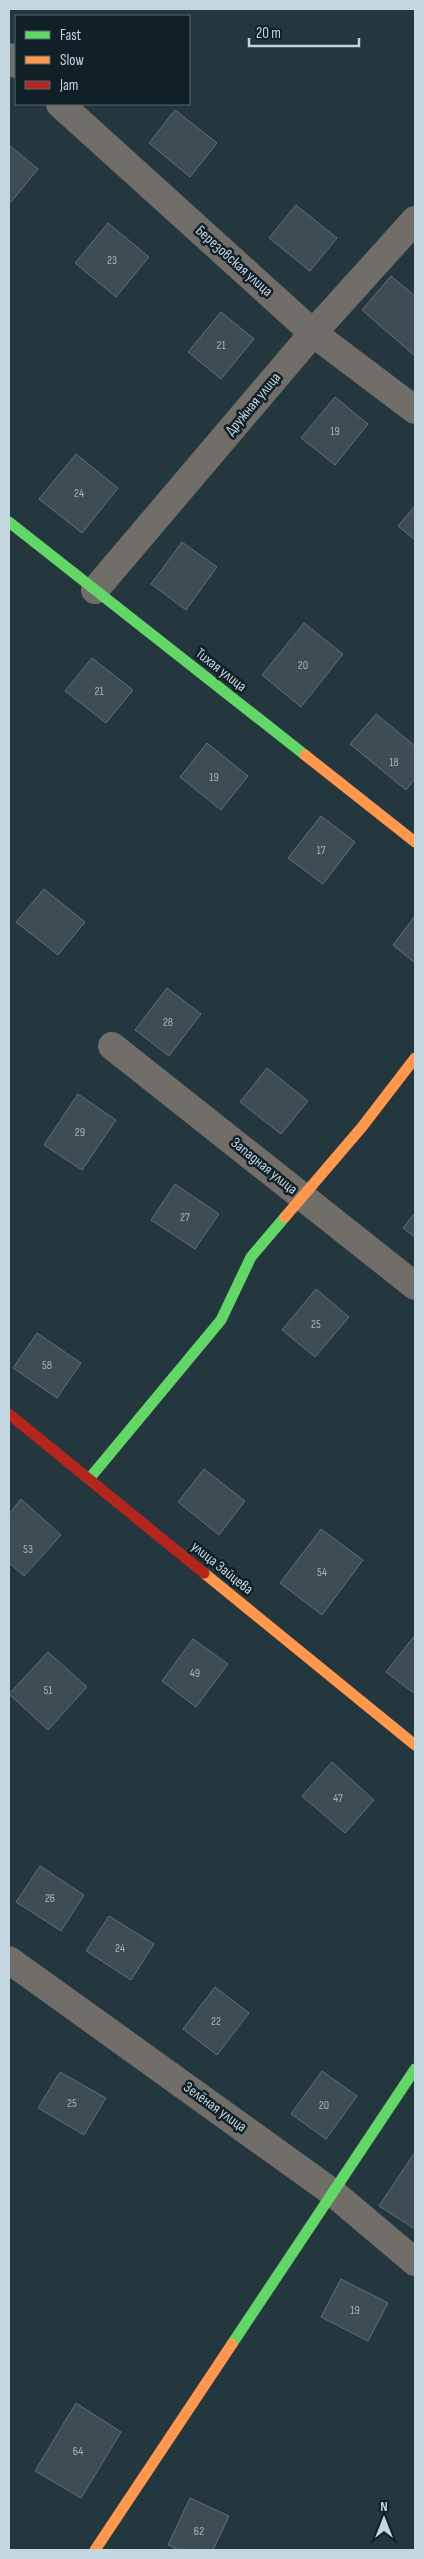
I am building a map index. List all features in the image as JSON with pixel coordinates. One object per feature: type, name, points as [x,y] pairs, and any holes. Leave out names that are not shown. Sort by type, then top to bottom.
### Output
[{"type":"street","name":"Березовская улица","points":[[61,105],[313,333],[415,410]]},
{"type":"street","name":"Дружная улица","points":[[95,590],[313,333],[415,220]]},
{"type":"street","name":"Тихая улица","points":[[9,522],[415,842]]},
{"type":"street","name":"Западная улица","points":[[112,1046],[415,1286]]},
{"type":"street","points":[[89,1479],[220,1320],[251,1257],[362,1127],[415,1058]]},
{"type":"street","name":"улица Зайцева","points":[[9,1414],[415,1745]]},
{"type":"street","name":"Зелёная улица","points":[[9,1960],[332,2192],[415,2262]]},
{"type":"street","points":[[94,2550],[415,2068]]},
{"type":"building","points":[[175,110],[217,143],[190,177],[149,143]]},
{"type":"building","points":[[9,145],[38,169],[11,202],[9,200]]},
{"type":"building","points":[[296,205],[337,238],[310,271],[269,238]]},
{"type":"building","points":[[108,223],[149,257],[116,297],[75,263]]},
{"type":"building","points":[[391,276],[415,296],[415,356],[362,310]]},
{"type":"building","points":[[221,312],[254,339],[221,379],[188,352]]},
{"type":"building","points":[[335,397],[368,424],[335,465],[301,438]]},
{"type":"building","points":[[76,454],[118,488],[82,533],[39,499]]},
{"type":"building","points":[[415,506],[415,540],[398,526]]},
{"type":"building","points":[[182,542],[217,567],[186,610],[151,584]]},
{"type":"building","points":[[304,623],[343,654],[301,707],[262,675]]},
{"type":"building","points":[[92,658],[133,690],[106,723],[65,691]]},
{"type":"building","points":[[376,714],[415,746],[415,779],[406,790],[350,744]]},
{"type":"building","points":[[207,743],[248,776],[221,810],[180,777]]},
{"type":"building","points":[[321,816],[355,842],[323,884],[288,858]]},
{"type":"building","points":[[44,889],[85,922],[58,955],[16,922]]},
{"type":"building","points":[[415,916],[415,963],[393,945]]},
{"type":"building","points":[[167,988],[201,1014],[169,1056],[135,1030]]},
{"type":"building","points":[[267,1068],[308,1101],[281,1134],[240,1102]]},
{"type":"building","points":[[78,1094],[116,1120],[82,1170],[44,1145]]},
{"type":"building","points":[[175,1184],[219,1214],[195,1249],[151,1220]]},
{"type":"building","points":[[415,1213],[415,1237],[403,1228]]},
{"type":"building","points":[[316,1289],[349,1317],[315,1357],[282,1330]]},
{"type":"building","points":[[37,1333],[81,1363],[57,1398],[13,1368]]},
{"type":"building","points":[[204,1469],[245,1501],[219,1535],[178,1502]]},
{"type":"building","points":[[21,1499],[61,1535],[24,1576],[9,1563],[9,1514]]},
{"type":"building","points":[[321,1529],[363,1560],[322,1615],[280,1583]]},
{"type":"building","points":[[415,1635],[415,1694],[386,1672]]},
{"type":"building","points":[[193,1639],[228,1664],[196,1707],[162,1681]]},
{"type":"building","points":[[48,1652],[87,1687],[48,1730],[9,1694]]},
{"type":"building","points":[[332,1762],[374,1800],[345,1833],[302,1796]]},
{"type":"building","points":[[40,1866],[84,1895],[61,1931],[16,1902]]},
{"type":"building","points":[[109,1916],[154,1944],[131,1980],[86,1951]]},
{"type":"building","points":[[215,1987],[249,2013],[217,2055],[183,2029]]},
{"type":"building","points":[[322,2071],[357,2096],[326,2139],[291,2114]]},
{"type":"building","points":[[60,2072],[106,2098],[84,2135],[38,2108]]},
{"type":"building","points":[[415,2152],[415,2229],[379,2206]]},
{"type":"building","points":[[341,2279],[388,2303],[368,2341],[321,2317]]},
{"type":"building","points":[[76,2403],[121,2432],[81,2498],[35,2471]]},
{"type":"building","points":[[190,2498],[229,2516],[213,2550],[179,2550],[168,2545]]},
{"type":"traffic: fast","points":[[9,522],[305,755]]},
{"type":"traffic: fast","points":[[89,1479],[221,1320],[251,1257],[285,1217]]},
{"type":"traffic: fast","points":[[232,2344],[415,2069]]},
{"type":"traffic: slow","points":[[305,755],[415,842]]},
{"type":"traffic: slow","points":[[285,1217],[362,1127],[415,1058]]},
{"type":"traffic: slow","points":[[204,1573],[415,1745]]},
{"type":"traffic: slow","points":[[95,2550],[232,2344]]},
{"type":"traffic: jam","points":[[9,1414],[204,1573]]}]
